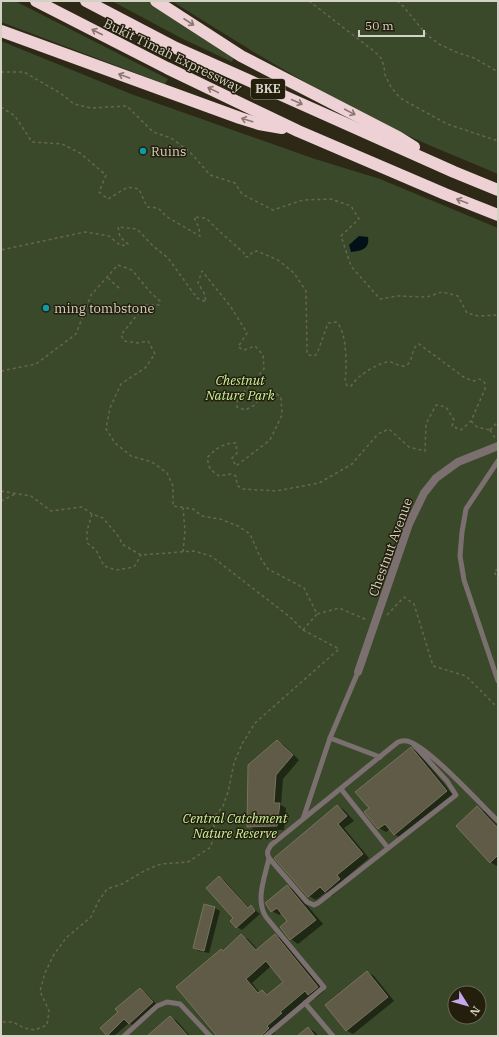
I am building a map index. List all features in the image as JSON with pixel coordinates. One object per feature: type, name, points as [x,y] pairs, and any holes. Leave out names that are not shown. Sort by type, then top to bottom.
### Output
[{"type":"highway","name":"Bukit Timah Expressway","points":[[36,1],[167,68],[298,132],[498,215]]},
{"type":"highway","name":"Bukit Timah Expressway","points":[[86,1],[176,48],[454,172],[498,190]]},
{"type":"highway","points":[[156,1],[241,56],[398,137],[454,172]]},
{"type":"highway","points":[[1,31],[240,118],[259,124],[298,132]]},
{"type":"street","name":"Chestnut Avenue","points":[[358,672],[409,524],[424,492],[436,478],[458,462],[498,446]]},
{"type":"lane","points":[[498,461],[466,509],[460,556],[464,580],[498,681]]},
{"type":"lane","points":[[302,820],[330,738],[358,672]]},
{"type":"lane","points":[[330,738],[380,757]]},
{"type":"lane","points":[[414,745],[447,781],[456,795],[318,903],[314,905],[307,902],[269,858],[267,854],[268,850],[271,845],[398,742],[408,741],[434,758],[498,821]]},
{"type":"lane","points":[[341,789],[388,848]]},
{"type":"lane","points":[[266,1036],[324,987],[263,913],[260,900],[269,858]]},
{"type":"lane","points":[[124,1036],[157,1006],[167,1002],[180,1004],[210,1036]]},
{"type":"lane","points":[[305,1003],[333,1036]]},
{"type":"path","points":[[309,1],[381,58],[385,75],[391,87],[400,98],[448,124],[498,141]]},
{"type":"path","points":[[397,1],[403,6],[426,34],[439,44],[474,58],[498,72]]},
{"type":"path","points":[[1,72],[24,72],[56,91],[74,104],[91,108],[127,106],[153,132],[171,138],[190,152],[210,175],[235,183],[242,194],[273,210],[302,200],[331,199],[351,206],[358,219],[341,236],[347,257],[351,266],[380,299],[397,296],[427,297],[442,292],[458,296],[467,314],[478,316],[498,315]]},
{"type":"path","points":[[1,107],[15,116],[32,142],[62,144],[80,153],[106,175],[99,192],[108,199],[128,187],[139,189],[147,207],[158,208],[167,217],[200,236],[199,228],[194,217],[206,218],[244,252],[245,257],[249,257],[252,252],[257,250],[278,260],[294,274],[306,291],[308,355],[312,356],[317,354],[328,323],[336,322],[340,325],[346,354],[345,383],[348,386],[352,385],[365,372],[384,363],[394,363],[403,366],[407,365],[410,362],[415,346],[419,344],[464,378],[474,381],[478,379],[483,380],[486,384],[485,389],[471,421],[461,430],[452,426],[454,420],[446,407],[436,405],[426,424],[425,451],[409,447],[389,429],[378,434],[352,464],[319,483],[276,490],[242,489],[237,485],[236,476],[231,474],[219,476],[210,469],[207,458],[216,448],[230,443],[236,443],[236,453],[232,458],[236,466],[270,440],[282,415],[281,398],[275,393],[259,398],[255,405],[245,410],[237,407],[237,400],[264,369],[263,355],[255,346],[244,350],[238,347],[247,333],[227,301],[202,271],[198,283],[204,294],[206,302],[197,298],[168,258],[153,246],[137,229],[118,227],[120,237],[128,244],[121,246],[108,236],[84,232],[1,250]]},
{"type":"path","points":[[1,371],[36,364],[76,334],[91,295],[108,278],[118,265],[132,270],[150,292],[160,301],[159,305],[145,305],[122,335],[124,341],[138,343],[148,341],[155,354],[145,368],[121,384],[110,408],[106,429],[115,443],[131,456],[152,462],[167,473],[172,486],[173,506],[193,510],[202,516],[220,519],[238,526],[250,534],[261,559],[268,568],[304,588],[317,614]]},
{"type":"path","points":[[108,278],[121,290]]},
{"type":"path","points":[[490,430],[498,422],[498,420]]},
{"type":"path","points":[[471,421],[477,427],[490,430],[498,443]]},
{"type":"path","points":[[1,490],[31,496],[51,511],[82,507],[92,514],[103,518],[119,537],[122,544],[141,555],[194,551],[211,556],[290,618],[303,630],[339,649],[255,723],[242,744],[234,763],[228,792],[223,806],[214,817],[214,831],[211,847],[188,862],[161,864],[146,870],[122,884],[107,889],[98,902],[91,917],[66,938],[53,956],[45,973],[40,991],[49,1011],[47,1025],[35,1030],[24,1028],[13,1022],[1,1022]]},
{"type":"path","points":[[1,501],[17,494]]},
{"type":"path","points":[[182,552],[185,531],[184,508]]},
{"type":"path","points":[[92,514],[87,531],[87,543],[96,550],[104,566],[116,570],[134,567],[141,555]]},
{"type":"path","points":[[498,569],[494,571],[498,580]]},
{"type":"path","points":[[303,630],[317,614],[339,608],[376,620],[383,619],[404,597],[414,604],[433,666],[466,676],[498,708]]},
{"type":"green space","points":[[1,1],[15,1],[168,79],[165,84],[1,22]]},
{"type":"green space","points":[[112,1],[147,1],[234,57],[232,62],[181,38]]},
{"type":"green space","points":[[172,1],[498,1],[498,174],[400,132],[341,102],[256,53]]},
{"type":"green space","points":[[1,41],[131,94],[315,159],[380,179],[498,228],[498,1036],[1,1036]]},
{"type":"shaded area","points":[[359,236],[368,237],[368,244],[364,249],[351,252],[349,245]]},
{"type":"building","points":[[277,740],[293,755],[276,775],[274,803],[280,803],[277,826],[247,827],[248,765]]},
{"type":"building","points":[[411,747],[447,791],[394,835],[385,824],[378,829],[364,812],[369,808],[355,792]]},
{"type":"building","points":[[337,805],[347,816],[338,824],[363,854],[337,875],[340,879],[325,892],[320,887],[308,897],[274,858]]},
{"type":"building","points":[[477,806],[498,828],[498,855],[490,863],[456,826]]},
{"type":"building","points":[[219,876],[248,908],[251,905],[255,911],[236,928],[230,921],[233,918],[206,888]]},
{"type":"building","points":[[287,885],[316,920],[290,940],[280,927],[287,921],[277,908],[271,912],[265,903]]},
{"type":"building","points":[[204,904],[215,907],[204,951],[193,948]]},
{"type":"building","points":[[241,934],[256,950],[275,934],[318,987],[308,995],[305,991],[280,1012],[282,1013],[267,1026],[269,1028],[261,1036],[217,1036],[176,987],[221,949],[223,951]],"holes":[[[266,961],[283,982],[267,995],[262,990],[258,993],[246,979]]]},
{"type":"building","points":[[367,971],[388,997],[346,1031],[325,1005]]},
{"type":"building","points":[[140,988],[153,1002],[129,1024],[124,1019],[107,1036],[100,1028],[118,1012],[115,1009]]},
{"type":"building","points":[[170,1016],[188,1036],[147,1036]]},
{"type":"building","points":[[308,1027],[315,1036],[297,1036]]},
{"type":"place","name":"Ruins","points":[[143,151]]},
{"type":"place","name":"ming tombstone","points":[[46,308]]},
{"type":"park label","name":"Chestnut Nature Park","points":[[240,388]]},
{"type":"park label","name":"Central Catchment Nature Reserve","points":[[235,826]]}]
